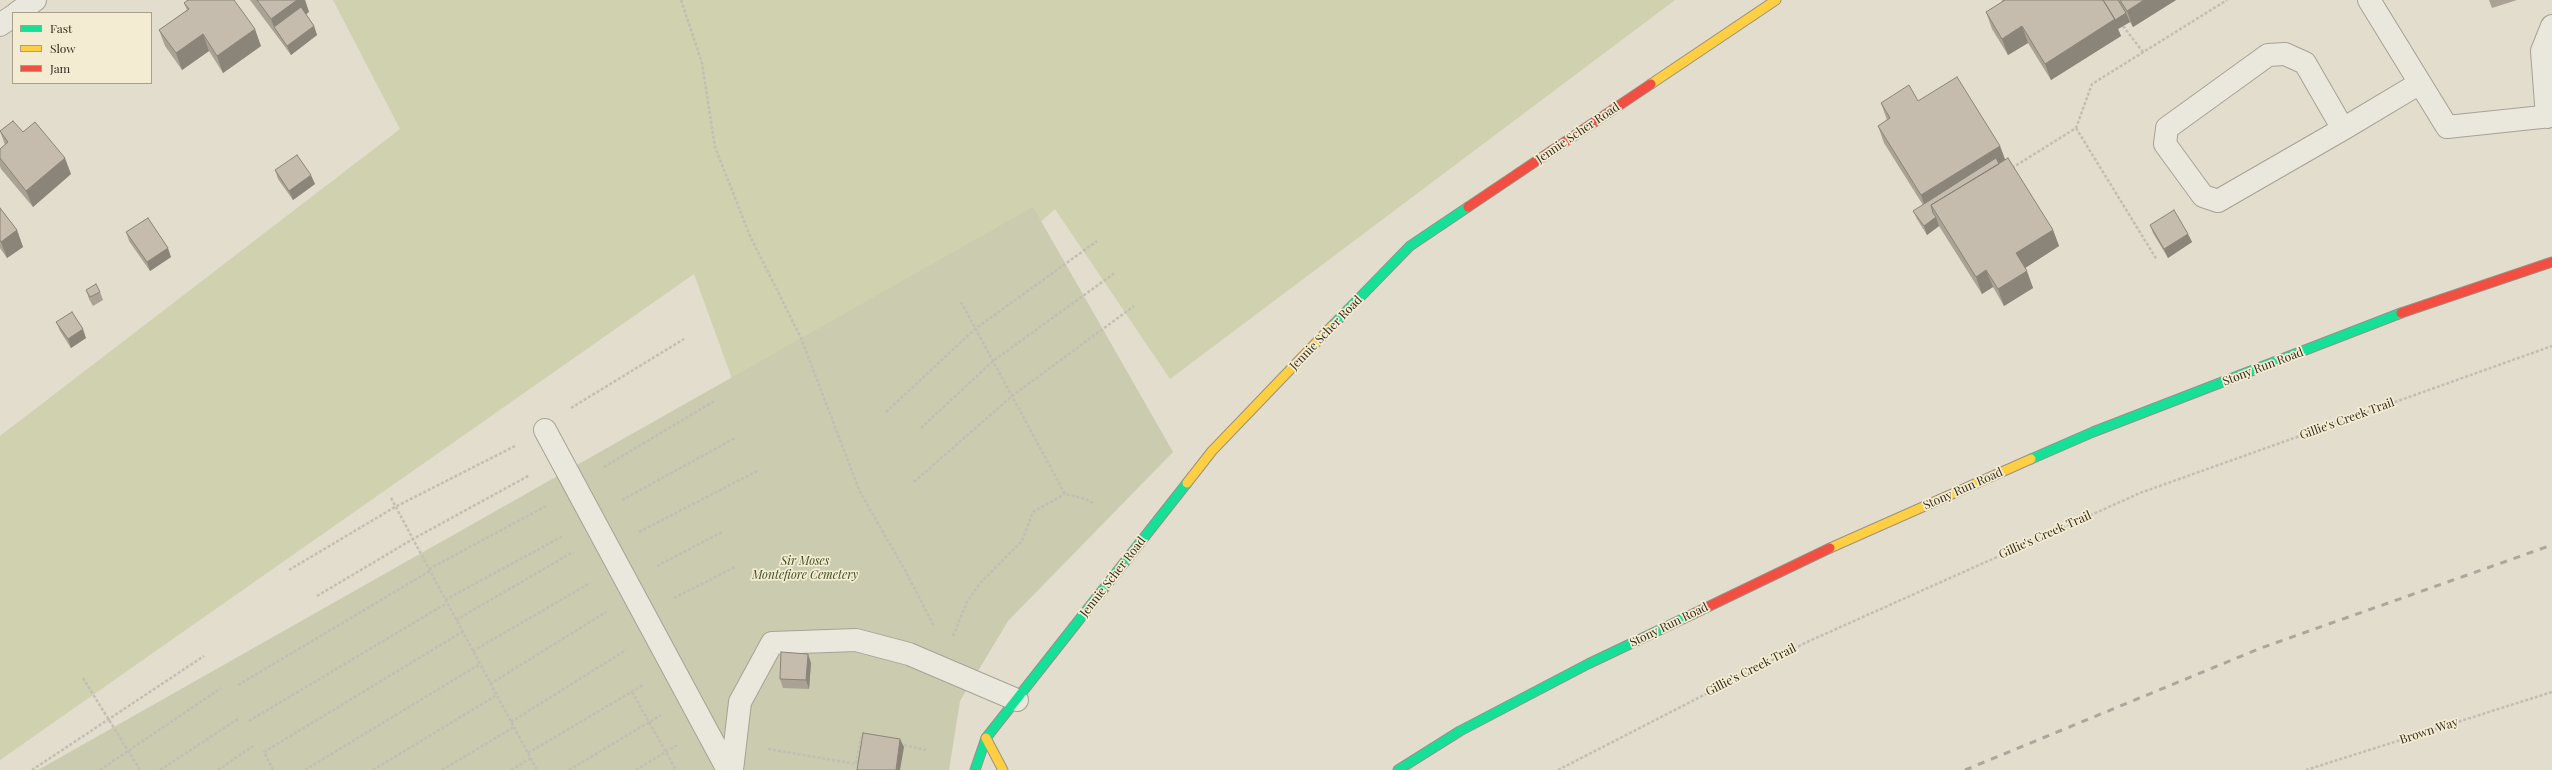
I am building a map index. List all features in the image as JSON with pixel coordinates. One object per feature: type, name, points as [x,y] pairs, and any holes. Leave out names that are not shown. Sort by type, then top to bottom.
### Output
[{"type":"street","points":[[18,12],[35,0]]},
{"type":"street","name":"Jennie Scher Road","points":[[975,770],[986,738],[1212,451],[1410,246],[1776,0]]},
{"type":"street","points":[[2369,0],[2447,128],[2549,117],[2542,51],[2552,26]]},
{"type":"street","points":[[0,25],[12,17]]},
{"type":"street","points":[[2342,129],[2305,63],[2285,54],[2268,55],[2167,128],[2165,144],[2202,196],[2218,201],[2342,129],[2420,83]]},
{"type":"street","name":"Stony Run Road","points":[[1398,770],[1460,731],[1588,664],[1830,548],[2042,454],[2093,432],[2438,299],[2552,262]]},
{"type":"street","points":[[545,430],[728,770]]},
{"type":"street","points":[[732,770],[740,702],[772,643],[856,640],[909,654],[1017,700]]},
{"type":"street","points":[[986,738],[1003,770]]},
{"type":"path","points":[[681,0],[702,63],[715,147],[750,236],[801,338],[860,492],[906,572],[937,633]]},
{"type":"path","points":[[2009,169],[2076,128],[2092,84],[2227,0]]},
{"type":"path","points":[[2123,26],[2143,52]]},
{"type":"path","points":[[2076,128],[2157,260]]},
{"type":"path","points":[[886,412],[976,329],[1097,241]]},
{"type":"path","points":[[921,428],[993,361],[1116,272]]},
{"type":"path","points":[[961,302],[1065,494]]},
{"type":"path","points":[[914,482],[1012,396],[1134,306]]},
{"type":"path","points":[[289,570],[396,507],[545,430],[552,419],[684,339]]},
{"type":"path","name":"Gillie's Creek Trail","points":[[1558,770],[1807,642],[2140,493],[2552,346]]},
{"type":"path","points":[[238,685],[430,570],[575,487],[716,400]]},
{"type":"path","points":[[490,684],[735,438]]},
{"type":"path","points":[[317,596],[413,539],[560,458]]},
{"type":"path","points":[[473,651],[757,470]]},
{"type":"path","points":[[967,602],[980,583],[1022,541],[1034,512],[1065,494],[1086,499],[1094,504]]},
{"type":"path","points":[[391,498],[537,770]]},
{"type":"path","points":[[445,600],[615,560],[722,532]]},
{"type":"path","points":[[456,620],[615,560],[735,567]]},
{"type":"path","points":[[249,721],[447,603]]},
{"type":"path","points":[[273,770],[264,752],[462,632]]},
{"type":"path","points":[[511,722],[654,633]]},
{"type":"path","points":[[32,770],[204,656]]},
{"type":"path","points":[[306,770],[480,664]]},
{"type":"path","points":[[528,753],[672,667]]},
{"type":"path","points":[[83,678],[140,770]]},
{"type":"path","points":[[100,770],[221,688]]},
{"type":"path","points":[[632,692],[676,770]]},
{"type":"path","name":"Brown Way","points":[[2306,770],[2552,692]]},
{"type":"path","points":[[374,770],[497,696]]},
{"type":"path","points":[[569,770],[689,698]]},
{"type":"path","points":[[160,770],[238,720]]},
{"type":"path","points":[[442,770],[514,727]]},
{"type":"path","points":[[636,770],[705,728]]},
{"type":"path","points":[[735,743],[856,764],[861,738],[869,739]]},
{"type":"path","points":[[891,742],[926,750]]},
{"type":"path","points":[[218,770],[253,746]]},
{"type":"path","points":[[510,770],[531,758]]},
{"type":"green space","points":[[333,0],[1675,0],[1170,379],[1055,209],[864,376],[792,544],[694,274],[0,760],[0,436],[400,129]]},
{"type":"green space","name":"Sir Moses Montefiore Cemetery","points":[[1033,207],[1173,452],[1008,621],[960,701],[949,770],[38,770]]},
{"type":"building","points":[[188,0],[234,0],[255,29],[217,56],[203,34],[176,53],[159,30],[189,9],[184,3]]},
{"type":"building","points":[[257,0],[297,0],[271,19]]},
{"type":"building","points":[[2005,0],[2103,0],[2115,19],[2045,64],[2022,26],[2002,39],[1986,12]]},
{"type":"building","points":[[2103,0],[2118,0],[2126,13],[2115,20]]},
{"type":"building","points":[[2120,0],[2144,0],[2127,11]]},
{"type":"building","points":[[301,7],[314,26],[287,46],[274,27]]},
{"type":"building","points":[[1957,77],[2000,146],[1921,195],[1878,126],[1890,118],[1881,103],[1909,85],[1918,101]]},
{"type":"building","points":[[13,121],[23,132],[35,122],[65,158],[26,191],[0,158],[0,149],[8,142],[0,131]]},
{"type":"building","points":[[297,155],[311,175],[289,191],[275,170]]},
{"type":"building","points":[[1996,158],[1999,164],[1931,205],[1933,213],[1936,217],[1924,226],[1913,211]]},
{"type":"building","points":[[2008,158],[2053,230],[2016,253],[2027,271],[1998,289],[1986,270],[1976,277],[1931,205]]},
{"type":"building","points":[[0,208],[17,230],[1,242],[0,240]]},
{"type":"building","points":[[2174,210],[2188,234],[2164,249],[2150,225]]},
{"type":"building","points":[[148,218],[168,248],[147,262],[126,232]]},
{"type":"building","points":[[96,284],[100,292],[90,297],[86,290]]},
{"type":"building","points":[[72,312],[83,329],[68,339],[56,322]]},
{"type":"building","points":[[781,652],[808,654],[806,680],[780,679]]},
{"type":"building","points":[[863,733],[900,739],[896,770],[857,770]]},
{"type":"railway","points":[[1965,770],[2261,648],[2552,545]]},
{"type":"traffic: fast","points":[[1332,326],[1410,246],[1468,207]]},
{"type":"traffic: fast","points":[[2031,459],[2093,432],[2401,313]]},
{"type":"traffic: fast","points":[[975,770],[986,738],[1187,483]]},
{"type":"traffic: fast","points":[[1398,770],[1460,731],[1588,664],[1693,614]]},
{"type":"traffic: slow","points":[[1651,84],[1776,0]]},
{"type":"traffic: slow","points":[[1187,483],[1212,451],[1332,326]]},
{"type":"traffic: slow","points":[[1830,548],[2031,459]]},
{"type":"traffic: slow","points":[[986,738],[1003,770]]},
{"type":"traffic: jam","points":[[1468,207],[1651,84]]},
{"type":"traffic: jam","points":[[2401,313],[2552,262]]},
{"type":"traffic: jam","points":[[1693,614],[1830,548]]}]
